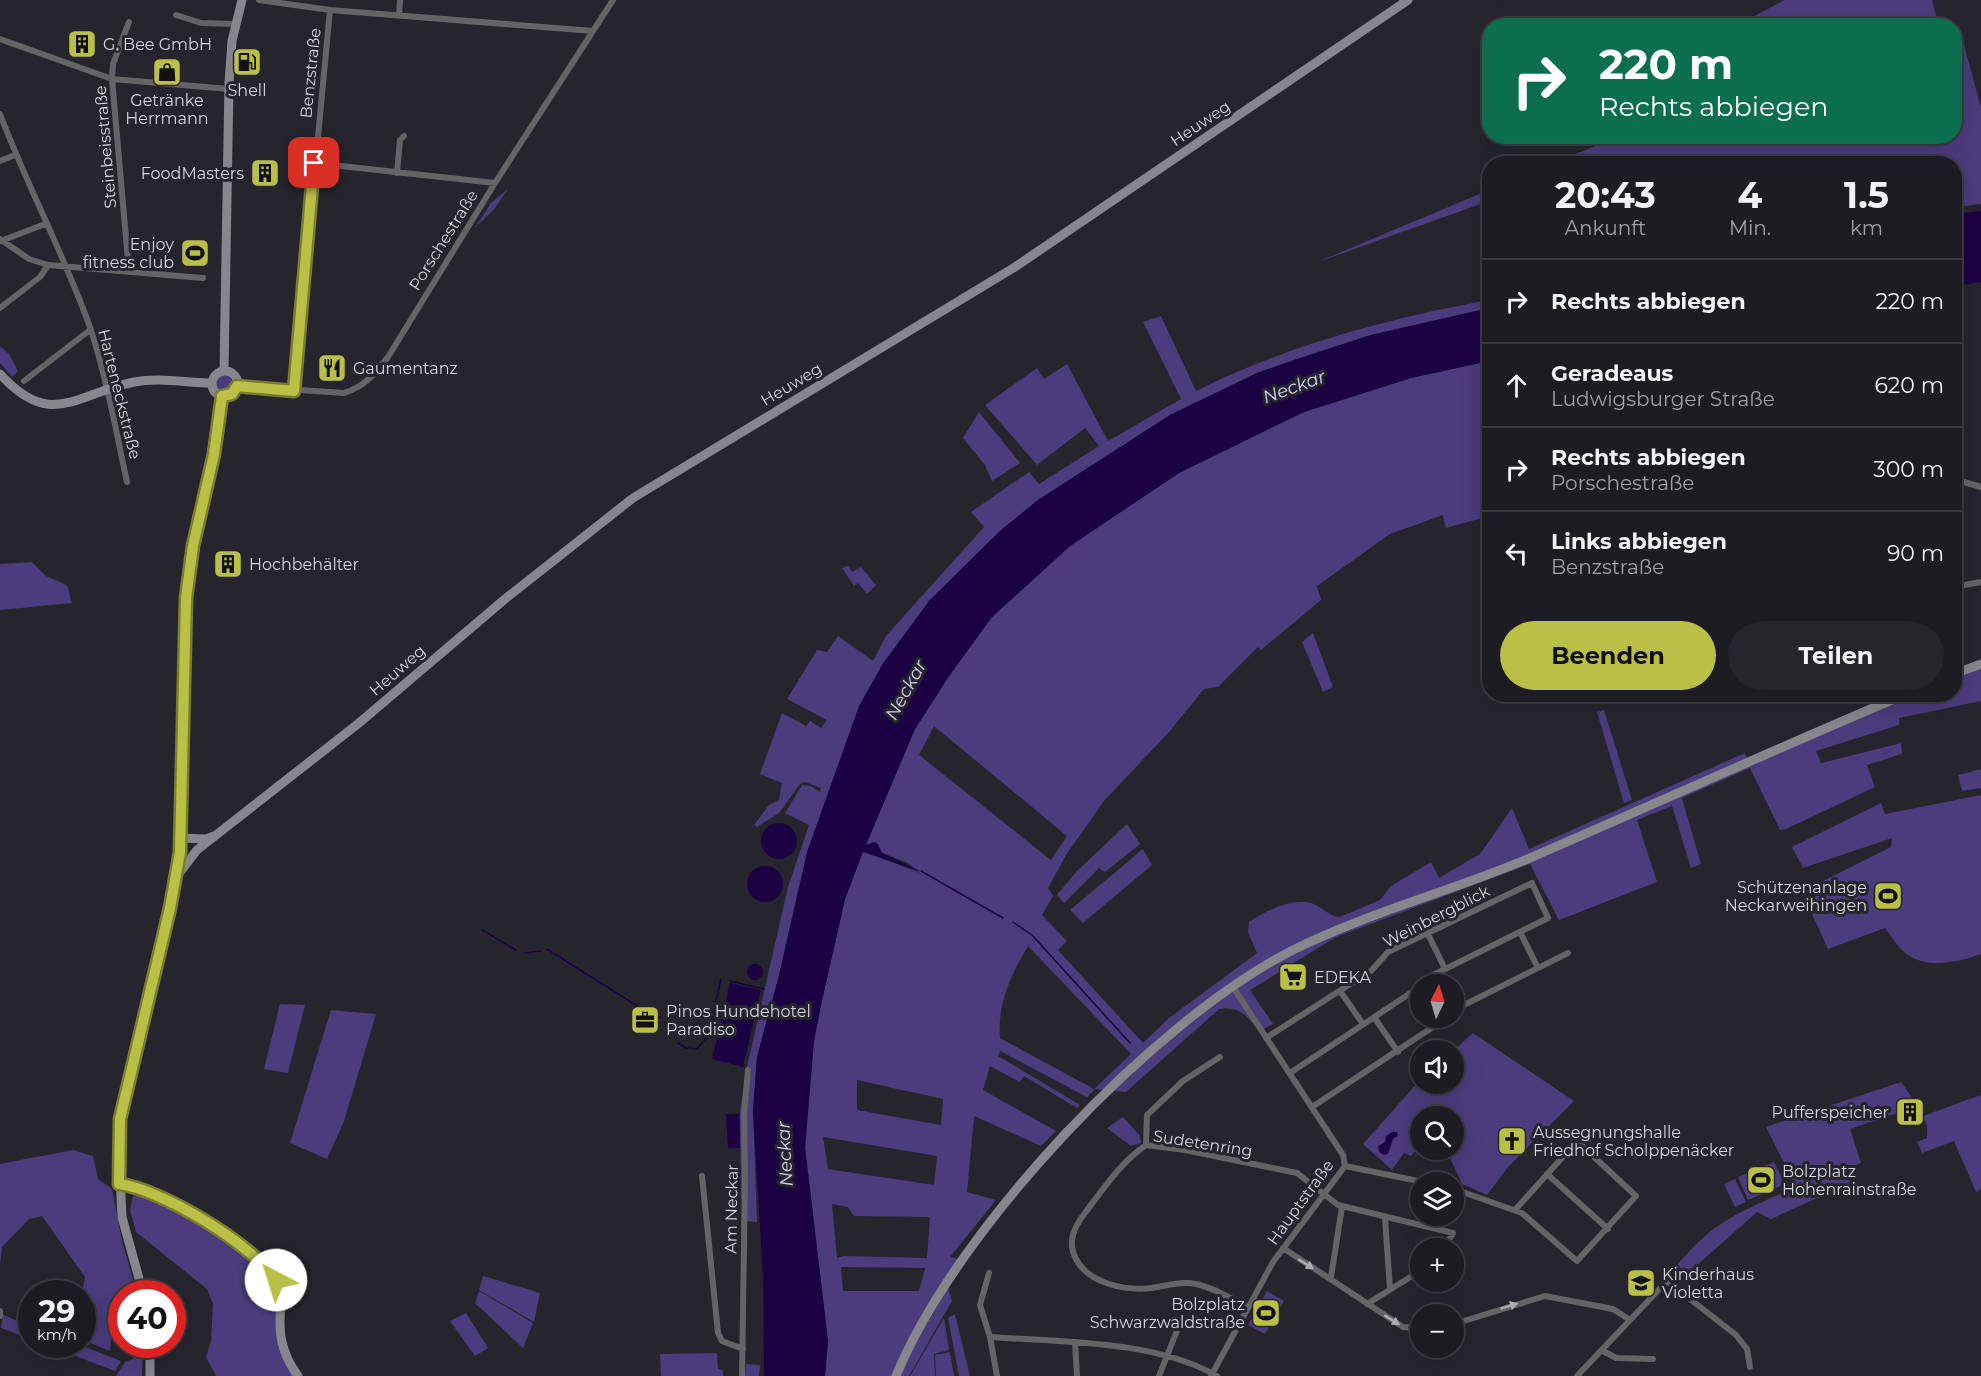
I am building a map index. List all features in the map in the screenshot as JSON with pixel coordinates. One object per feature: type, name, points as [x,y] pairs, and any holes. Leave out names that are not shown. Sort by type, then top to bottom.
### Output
[{"type":"main road","points":[[224,371],[229,89],[235,24],[242,0]]},
{"type":"main road","name":"Heuweg","points":[[177,876],[188,858],[350,731],[475,624],[633,498],[1015,267],[1408,0]]},
{"type":"main road","points":[[224,371],[234,376],[237,386],[232,394],[222,396],[216,393],[212,383],[217,374],[224,371]]},
{"type":"main road","points":[[0,374],[24,397],[47,404],[62,405],[144,380],[212,383]]},
{"type":"main road","points":[[139,1280],[122,1217],[119,1184],[120,1119],[177,876],[181,838],[184,653],[190,564],[214,454],[222,396]]},
{"type":"main road","points":[[1962,671],[1981,664]]},
{"type":"main road","points":[[896,1376],[926,1316],[949,1278],[1049,1152],[1179,1027],[1233,987],[1281,957],[1337,930],[1529,858],[1888,702]]},
{"type":"main road","points":[[181,838],[206,839],[219,834]]},
{"type":"main road","points":[[181,838],[184,843],[191,846],[203,846]]},
{"type":"main road","points":[[119,1184],[159,1196],[232,1239],[268,1270],[280,1293],[282,1342],[298,1376]]},
{"type":"main road","points":[[150,1358],[150,1376]]},
{"type":"street","points":[[259,0],[330,10],[593,31]]},
{"type":"street","points":[[399,15],[400,0]]},
{"type":"street","name":"Porschestraße","points":[[237,386],[344,393],[355,390],[371,378],[388,357],[495,183],[613,0]]},
{"type":"street","name":"Benzstraße","points":[[294,391],[330,10]]},
{"type":"street","points":[[176,15],[201,23],[235,24]]},
{"type":"street","name":"Steinbeisstraße","points":[[129,22],[113,64],[112,79],[129,272]]},
{"type":"street","points":[[0,39],[112,79],[229,89]]},
{"type":"street","name":"Harteneckstraße","points":[[0,114],[15,155],[66,266],[90,330],[108,390],[127,482]]},
{"type":"street","points":[[397,172],[400,140],[404,136]]},
{"type":"street","points":[[0,161],[15,155]]},
{"type":"street","points":[[314,163],[495,183]]},
{"type":"street","points":[[0,241],[45,224]]},
{"type":"street","points":[[0,241],[29,259],[48,265],[203,278]]},
{"type":"street","points":[[0,308],[40,277],[48,265]]},
{"type":"street","points":[[24,381],[90,330]]},
{"type":"street","points":[[1962,481],[1981,487]]},
{"type":"street","points":[[1962,586],[1981,582]]},
{"type":"street","name":"Weinbergblick","points":[[1266,1038],[1375,967],[1388,952],[1532,883],[1548,918],[1520,932]]},
{"type":"street","points":[[1290,1073],[1412,992],[1423,980],[1520,932],[1538,968]]},
{"type":"street","points":[[1428,934],[1445,969]]},
{"type":"street","points":[[1464,1005],[1568,953]]},
{"type":"street","name":"Hauptstraße","points":[[1213,1375],[1248,1307],[1283,1248],[1345,1166],[1343,1155],[1233,987]]},
{"type":"street","points":[[1340,991],[1363,1024]]},
{"type":"street","points":[[1374,1017],[1398,1052]]},
{"type":"street","points":[[1312,1107],[1432,1028]]},
{"type":"street","points":[[1146,1145],[1147,1115],[1183,1081],[1220,1057]]},
{"type":"street","name":"Am Neckar","points":[[742,1376],[744,1115],[748,1070]]},
{"type":"street","points":[[1464,1192],[1522,1213],[1577,1261],[1636,1196],[1577,1141],[1515,1210]]},
{"type":"street","name":"Sudetenring","points":[[1248,1307],[1207,1287],[1188,1283],[1136,1289],[1114,1285],[1089,1276],[1080,1266],[1071,1245],[1077,1224],[1118,1169],[1146,1145],[1297,1173],[1323,1196],[1342,1207],[1453,1233],[1450,1238]]},
{"type":"street","points":[[1345,1166],[1410,1179]]},
{"type":"street","points":[[1547,1174],[1608,1229]]},
{"type":"street","name":"Am Neckar","points":[[702,1176],[718,1333],[722,1341],[743,1349]]},
{"type":"street","points":[[1331,1278],[1342,1207]]},
{"type":"street","points":[[1385,1218],[1390,1289]]},
{"type":"street","points":[[1283,1248],[1367,1304],[1404,1327],[1410,1327]]},
{"type":"street","points":[[989,1273],[980,1305],[990,1337],[997,1376]]},
{"type":"street","points":[[1367,1304],[1410,1276]]},
{"type":"street","points":[[1577,1376],[1667,1281],[1736,1335],[1747,1349],[1750,1367]]},
{"type":"street","points":[[1464,1321],[1545,1296],[1613,1309],[1630,1320]]},
{"type":"street","points":[[0,1311],[0,1316]]},
{"type":"street","points":[[1159,1376],[1178,1328]]},
{"type":"street","points":[[990,1337],[1075,1342],[1168,1354],[1213,1375]]},
{"type":"street","points":[[1075,1342],[1077,1376]]},
{"type":"street","points":[[1603,1351],[1616,1358],[1653,1359]]},
{"type":"shaded area","points":[[1785,0],[1932,0],[1937,18],[1750,18]]},
{"type":"shaded area","points":[[1962,41],[1981,108],[1981,204],[1962,206],[1962,156],[1570,156],[1600,144],[1962,144]]},
{"type":"shaded area","points":[[508,189],[495,208],[474,229],[491,203]]},
{"type":"shaded area","points":[[1482,193],[1482,203],[1315,263]]},
{"type":"shaded area","points":[[1482,301],[1482,310],[1371,335],[1257,373],[1170,415],[1038,500],[1000,531],[929,601],[882,665],[778,979],[757,1057],[753,1111],[757,1222],[747,1221],[747,1199],[741,1199],[740,1111],[746,1071],[788,887],[809,825],[785,813],[802,785],[811,786],[820,792],[821,788],[805,782],[800,784],[779,813],[757,827],[754,825],[769,805],[779,800],[782,783],[760,774],[782,713],[806,726],[810,721],[821,728],[827,720],[787,699],[817,650],[827,652],[838,636],[873,661],[886,636],[984,527],[971,512],[1029,472],[1039,484],[1099,446],[1085,428],[1037,465],[985,405],[1037,368],[1044,379],[1067,364],[1108,441],[1181,399],[1143,322],[1161,316],[1196,391],[1232,374],[1303,347],[1413,316]]},
{"type":"shaded area","points":[[0,346],[9,354],[18,371],[12,377],[0,363]]},
{"type":"shaded area","points":[[1482,363],[1482,518],[1446,528],[1443,515],[1390,534],[1317,586],[1321,600],[1261,650],[1258,647],[1218,687],[1204,689],[1169,732],[1104,801],[1066,855],[1048,888],[1053,896],[1042,915],[1067,941],[1058,950],[1143,1043],[1169,1018],[1257,953],[1248,932],[1249,922],[1255,918],[1278,906],[1295,902],[1315,904],[1332,915],[1340,917],[1380,900],[1391,886],[1431,862],[1439,878],[1480,854],[1512,808],[1529,849],[1745,753],[1749,764],[1895,702],[1962,702],[1962,674],[1981,667],[1981,701],[1899,718],[1899,725],[1816,751],[1821,763],[1901,743],[1902,754],[1867,765],[1875,787],[1786,829],[1780,830],[1750,768],[1682,798],[1701,864],[1691,868],[1672,806],[1637,820],[1657,882],[1559,920],[1530,864],[1336,937],[1250,990],[1273,1024],[1259,1031],[1242,1013],[1232,1009],[1219,1009],[1126,1092],[1095,1089],[1087,1097],[1000,1051],[998,1056],[1080,1105],[1077,1108],[1024,1076],[1020,1082],[990,1066],[983,1090],[1056,1131],[1041,1146],[974,1116],[967,1192],[996,1200],[950,1257],[959,1259],[892,1376],[825,1376],[828,1341],[805,1148],[814,1041],[845,899],[863,851],[920,873],[908,863],[865,846],[915,729],[949,676],[992,617],[1070,546],[1179,473],[1304,412],[1411,378]],"holes":[[[934,726],[1067,836],[1051,860],[919,755]],[[1028,946],[1131,1054],[1094,1089],[1000,1038],[1001,1014],[1006,990]],[[857,1080],[943,1099],[941,1125],[857,1110]],[[823,1137],[937,1156],[934,1185],[828,1169]],[[832,1204],[848,1207],[854,1216],[930,1217],[927,1258],[844,1256],[837,1258]],[[841,1267],[925,1268],[919,1291],[843,1291]]]},
{"type":"shaded area","points":[[220,375],[228,375],[233,380],[231,391],[220,393],[215,388],[215,380]]},
{"type":"shaded area","points":[[979,412],[1020,463],[992,481],[985,465],[963,438]]},
{"type":"shaded area","points":[[32,562],[46,576],[67,585],[72,603],[0,610],[0,564]]},
{"type":"shaded area","points":[[848,566],[852,572],[861,567],[876,585],[867,594],[858,583],[854,586],[842,568]]},
{"type":"shaded area","points":[[1313,633],[1333,687],[1323,692],[1302,642]]},
{"type":"shaded area","points":[[1604,710],[1632,800],[1624,803],[1597,712]]},
{"type":"shaded area","points":[[1981,769],[1981,788],[1962,791],[1958,775]]},
{"type":"shaded area","points":[[1981,795],[1981,954],[1951,962],[1920,961],[1903,951],[1885,928],[1828,949],[1808,905],[1817,894],[1813,886],[1891,847],[1892,838],[1803,868],[1792,847],[1881,803],[1885,814]]},
{"type":"shaded area","points":[[1127,824],[1140,844],[1105,872],[1099,868],[1064,903],[1057,895],[1077,871]]},
{"type":"shaded area","points":[[1143,849],[1152,865],[1083,923],[1070,910]]},
{"type":"shaded area","points":[[280,1004],[305,1005],[288,1073],[264,1069]]},
{"type":"shaded area","points":[[331,1010],[376,1014],[344,1121],[327,1159],[290,1143]]},
{"type":"shaded area","points":[[1473,1033],[1574,1101],[1508,1167],[1487,1195],[1464,1185],[1464,1172],[1456,1172],[1451,1160],[1464,1160],[1464,1106],[1410,1106],[1410,1156],[1404,1153],[1392,1170],[1363,1144],[1410,1091],[1410,1094],[1464,1094],[1464,1041]]},
{"type":"shaded area","points":[[1901,1082],[1918,1106],[1850,1129],[1861,1163],[1845,1169],[1850,1183],[1771,1219],[1757,1212],[1678,1282],[1670,1274],[1698,1242],[1725,1221],[1794,1188],[1766,1127]]},
{"type":"shaded area","points":[[1981,1095],[1981,1189],[1976,1192],[1954,1141],[1922,1153],[1917,1142],[1927,1138],[1927,1127],[1923,1116]]},
{"type":"shaded area","points":[[1123,1117],[1140,1136],[1141,1143],[1131,1146],[1107,1128]]},
{"type":"shaded area","points":[[73,1150],[93,1156],[98,1179],[112,1189],[122,1241],[133,1280],[108,1280],[108,1350],[96,1345],[96,1280],[84,1280],[85,1277],[42,1216],[29,1219],[2,1247],[0,1266],[0,1164]]},
{"type":"shaded area","name":"Bolzplatz Hohenrainstraße","points":[[1774,1162],[1785,1184],[1748,1200],[1738,1177]]},
{"type":"shaded area","points":[[1735,1179],[1746,1202],[1735,1207],[1724,1184]]},
{"type":"shaded area","points":[[140,1194],[152,1196],[246,1253],[269,1274],[278,1296],[277,1328],[296,1376],[216,1376],[206,1357],[211,1341],[213,1304],[207,1289],[136,1232],[130,1210],[133,1196]]},
{"type":"shaded area","points":[[483,1276],[540,1293],[534,1322],[479,1290]]},
{"type":"shaded area","points":[[948,1288],[952,1301],[909,1376],[900,1376],[910,1353]]},
{"type":"shaded area","points":[[479,1291],[533,1323],[523,1348],[475,1303]]},
{"type":"shaded area","name":"Bolzplatz Schwarzwaldstraße","points":[[1267,1291],[1284,1301],[1265,1334],[1248,1325]]},
{"type":"shaded area","points":[[466,1313],[488,1348],[475,1356],[450,1321]]},
{"type":"shaded area","points":[[955,1314],[970,1376],[959,1376],[948,1318]]},
{"type":"shaded area","points":[[3,1315],[18,1321],[18,1334],[1,1328]]},
{"type":"shaded area","points":[[944,1318],[949,1350],[934,1354],[935,1376],[910,1376]]},
{"type":"shaded area","points":[[96,1351],[108,1358],[121,1361],[115,1371],[81,1358],[96,1358]]},
{"type":"shaded area","points":[[950,1352],[954,1376],[936,1376],[935,1355]]},
{"type":"shaded area","points":[[717,1353],[718,1369],[723,1370],[723,1376],[661,1376],[660,1354]]},
{"type":"shaded area","points":[[143,1358],[142,1376],[116,1376],[125,1362]]},
{"type":"shaded area","points":[[746,1364],[760,1365],[759,1376],[745,1376]]},
{"type":"water","points":[[1981,211],[1981,282],[1962,285],[1962,213]]},
{"type":"water","name":"Neckar","points":[[1482,310],[1482,363],[1411,378],[1304,412],[1179,473],[1070,546],[992,617],[949,676],[915,729],[866,845],[877,843],[882,853],[922,872],[863,852],[845,899],[814,1041],[805,1147],[828,1341],[825,1376],[764,1376],[763,1278],[753,1111],[757,1057],[778,979],[807,852],[859,706],[882,665],[929,601],[1000,531],[1038,500],[1170,415],[1257,373],[1371,335]]},
{"type":"water","points":[[779,823],[792,828],[797,841],[792,854],[779,859],[766,854],[761,841],[766,828]]},
{"type":"water","points":[[765,866],[777,872],[783,884],[777,896],[765,902],[753,896],[747,884],[753,872]]},
{"type":"water","points":[[755,964],[761,966],[763,972],[761,978],[755,980],[749,978],[747,972],[749,966]]},
{"type":"water","points":[[730,983],[761,990],[743,1067],[712,1059]]},
{"type":"water","points":[[726,1114],[739,1114],[740,1148],[728,1148]]},
{"type":"water","points":[[1397,1132],[1398,1136],[1393,1139],[1388,1154],[1384,1155],[1379,1152],[1378,1146],[1385,1142],[1386,1136]]},
{"type":"waterway","points":[[921,871],[1003,918]]},
{"type":"waterway","points":[[1013,922],[1032,935],[1130,1043]]},
{"type":"waterway","points":[[482,930],[516,950]]},
{"type":"waterway","points":[[547,949],[634,1004],[661,1018]]},
{"type":"waterway","points":[[525,953],[541,951]]},
{"type":"waterway","points":[[678,1043],[686,1048],[697,1049],[708,1036],[721,979]]},
{"type":"waterway","points":[[730,981],[764,989]]},
{"type":"waterway","points":[[667,1021],[679,1026]]},
{"type":"place","name":"G. Bee GmbH","points":[[82,44]]},
{"type":"place","name":"Shell","points":[[247,62]]},
{"type":"place","name":"Getränke Herrmann","points":[[167,72]]},
{"type":"place","name":"FoodMasters","points":[[265,173]]},
{"type":"place","name":"Enjoy fitness club","points":[[195,253]]},
{"type":"place","name":"Gaumentanz","points":[[332,368]]},
{"type":"place","name":"Hochbehälter","points":[[228,564]]},
{"type":"place","name":"Schützenanlage Neckarweihingen","points":[[1888,896]]},
{"type":"place","name":"EDEKA","points":[[1293,977]]},
{"type":"place","name":"Pinos Hundehotel Paradiso","points":[[645,1020]]},
{"type":"place","name":"Pufferspeicher","points":[[1910,1112]]},
{"type":"place","name":"Aussegnungshalle Friedhof Scholppenäcker","points":[[1512,1141]]},
{"type":"place","name":"Bolzplatz Hohenrainstraße","points":[[1761,1180]]},
{"type":"place","name":"Kinderhaus Violetta","points":[[1641,1283]]},
{"type":"place","name":"Bolzplatz Schwarzwaldstraße","points":[[1266,1313]]},
{"type":"route","points":[[276,1280],[249,1251],[226,1235],[153,1193],[119,1184],[118,1138],[123,1104],[177,876],[180,852],[186,598],[196,528],[214,454],[222,396],[232,394],[237,386],[294,391],[314,163]]}]
